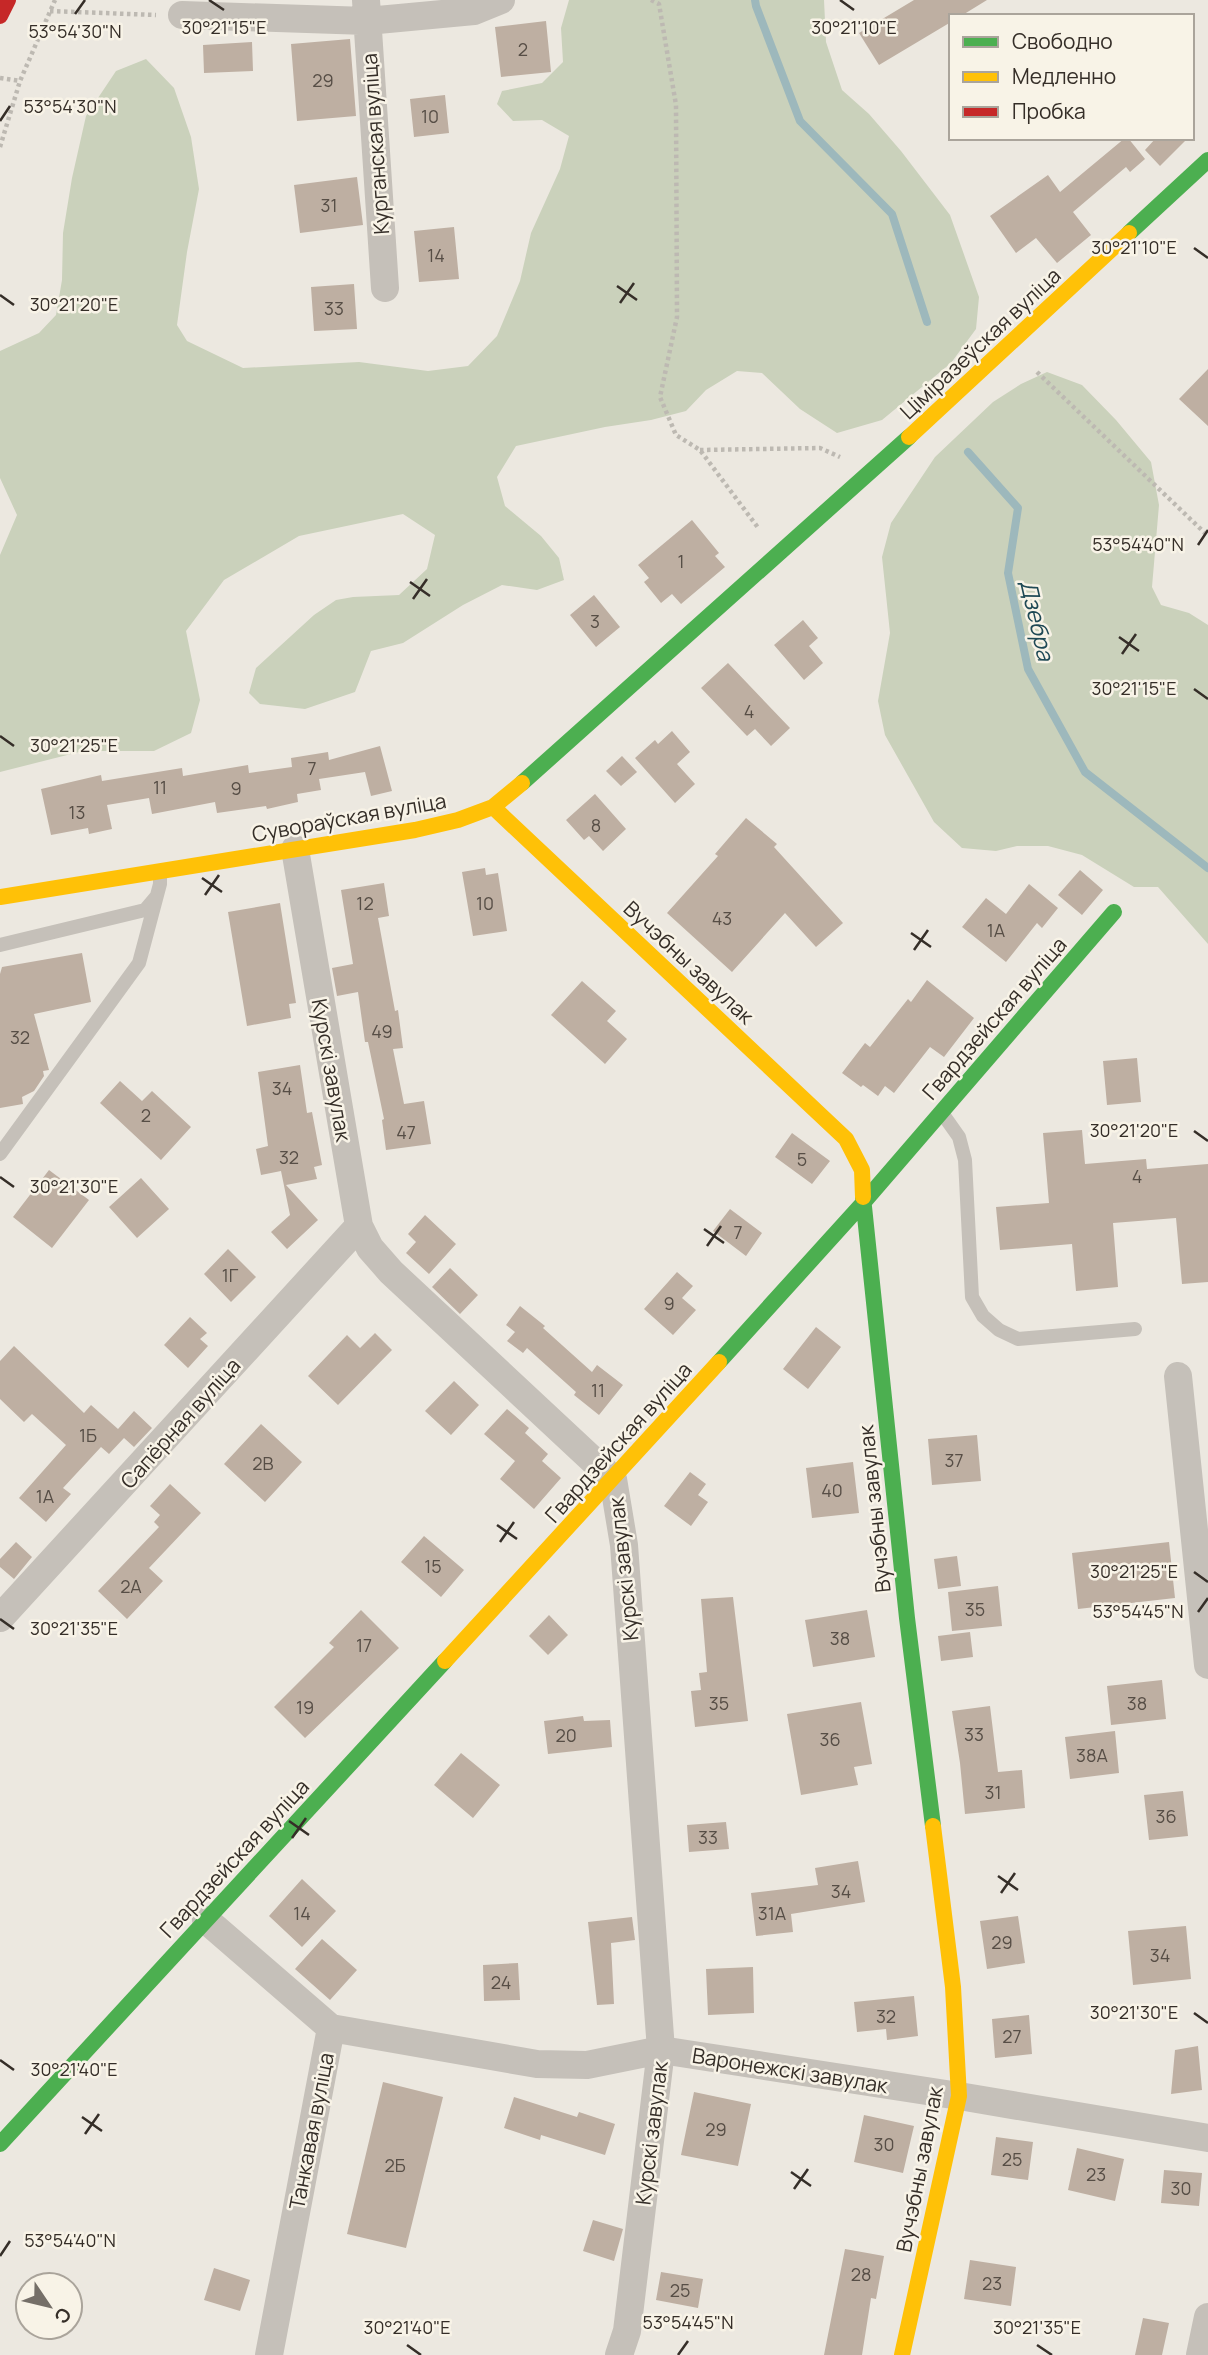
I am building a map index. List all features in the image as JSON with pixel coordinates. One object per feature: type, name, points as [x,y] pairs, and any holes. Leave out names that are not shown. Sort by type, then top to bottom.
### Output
[{"type":"street","points":[[0,16],[8,0]]},
{"type":"street","points":[[182,15],[367,10],[474,11],[501,0]]},
{"type":"street","name":"Курганская вуліца","points":[[367,10],[384,288]]},
{"type":"street","name":"Ціміразеўская вуліца","points":[[779,555],[1208,160]]},
{"type":"street","name":"Сувораўская вуліца","points":[[0,897],[415,831],[458,820],[493,807],[779,555]]},
{"type":"street","name":"Вучэбны завулак","points":[[493,807],[846,1139],[862,1170],[863,1203],[907,1618],[953,1987],[959,2096],[902,2355]]},
{"type":"street","name":"Курскі завулак","points":[[295,849],[359,1226],[370,1248],[391,1272],[613,1479],[624,1545],[662,2050],[626,2331],[619,2355]]},
{"type":"street","name":"Гвардзейская вуліца","points":[[0,2144],[613,1479],[863,1203],[1114,912]]},
{"type":"street","name":"Сапёрная вуліца","points":[[0,1618],[359,1226]]},
{"type":"street","points":[[1178,1376],[1208,1665]]},
{"type":"street","name":"Танкавая вуліца","points":[[205,1920],[331,2028],[269,2355]]},
{"type":"street","name":"Варонежскі завулак","points":[[331,2028],[537,2064],[587,2065],[662,2050],[1208,2138]]},
{"type":"street","points":[[1200,2355],[1208,2317]]},
{"type":"lane","points":[[0,1154],[139,963],[160,884],[159,870]]},
{"type":"lane","points":[[0,945],[145,909],[157,896]]},
{"type":"lane","points":[[942,1111],[959,1137],[965,1160],[972,1297],[983,1316],[999,1330],[1018,1339],[1135,1329]]},
{"type":"path","points":[[0,147],[20,81],[55,0]]},
{"type":"path","points":[[652,0],[659,4],[676,105],[677,317],[660,397],[676,435],[699,450],[779,555]]},
{"type":"path","points":[[50,11],[182,15]]},
{"type":"path","points":[[0,78],[20,81]]},
{"type":"path","points":[[1037,372],[1208,536]]},
{"type":"path","points":[[699,450],[820,448],[872,471]]},
{"type":"green space","points":[[569,0],[824,0],[826,42],[842,90],[869,114],[901,151],[950,215],[979,297],[976,329],[951,363],[882,420],[837,433],[800,409],[762,373],[737,371],[706,390],[686,411],[516,446],[497,477],[505,506],[541,536],[559,558],[564,580],[537,590],[502,585],[463,605],[403,643],[371,651],[355,692],[305,709],[260,704],[249,693],[256,668],[314,615],[336,600],[399,595],[427,569],[435,535],[403,514],[299,536],[224,580],[186,631],[200,700],[191,733],[154,751],[83,751],[0,772],[0,555],[17,515],[0,478],[0,351],[39,333],[56,315],[62,280],[63,233],[86,116],[116,71],[146,59],[174,88],[191,137],[199,189],[177,325],[187,341],[243,368],[359,362],[428,371],[468,366],[497,336],[520,281],[531,233],[560,169],[569,136],[542,120],[513,121],[497,104],[502,91],[542,83],[563,62],[561,28]]},
{"type":"green space","points":[[1047,372],[1082,385],[1151,462],[1159,505],[1152,587],[1161,605],[1189,613],[1208,625],[1208,944],[1158,887],[1134,887],[1082,855],[1048,846],[1017,846],[996,851],[962,848],[934,822],[885,735],[878,701],[890,633],[882,557],[891,523],[935,457],[993,402],[1021,384]]},
{"type":"building","points":[[914,0],[987,0],[964,14],[949,14],[949,23],[879,65],[859,33]]},
{"type":"building","points":[[546,21],[551,72],[501,77],[495,27]]},
{"type":"building","points":[[350,39],[356,116],[297,121],[291,44]]},
{"type":"building","points":[[252,42],[253,71],[204,73],[203,45]]},
{"type":"building","points":[[445,95],[449,133],[414,137],[410,99]]},
{"type":"building","points":[[1123,140],[1130,140],[1145,159],[1130,172],[1126,167],[1073,212],[1091,235],[1057,263],[1036,238],[1016,253],[990,216],[1048,175],[1060,192]]},
{"type":"building","points":[[1154,140],[1186,140],[1160,166],[1145,150]]},
{"type":"building","points":[[357,177],[363,225],[300,233],[294,185]]},
{"type":"building","points":[[454,227],[459,279],[419,282],[414,231]]},
{"type":"building","points":[[354,284],[357,329],[314,331],[311,287]]},
{"type":"building","points":[[1208,369],[1208,426],[1179,399]]},
{"type":"building","points":[[692,520],[719,553],[715,556],[725,567],[681,604],[672,594],[661,603],[644,582],[649,578],[638,565]]},
{"type":"building","points":[[594,595],[620,627],[596,647],[570,615]]},
{"type":"building","points":[[803,620],[818,638],[809,646],[823,663],[804,680],[774,645]]},
{"type":"building","points":[[728,663],[790,728],[771,746],[755,729],[747,736],[701,688]]},
{"type":"building","points":[[672,731],[690,752],[677,764],[695,784],[675,803],[635,758],[655,740],[658,744]]},
{"type":"building","points":[[380,746],[392,791],[371,796],[365,772],[319,779],[321,790],[297,794],[298,802],[267,809],[266,806],[217,813],[215,802],[152,814],[149,798],[107,805],[112,829],[89,834],[88,828],[51,835],[41,789],[101,775],[102,781],[182,768],[183,776],[248,765],[249,773],[292,767],[291,758],[328,752],[329,760]]},
{"type":"building","points":[[622,756],[637,772],[621,786],[606,771]]},
{"type":"building","points":[[595,794],[626,829],[603,851],[589,836],[584,840],[566,820]]},
{"type":"building","points":[[746,818],[777,844],[774,847],[843,923],[816,947],[785,913],[732,972],[667,913],[718,856],[715,854]]},
{"type":"building","points":[[485,868],[486,875],[498,873],[507,931],[473,936],[462,872]]},
{"type":"building","points":[[1080,870],[1103,890],[1082,915],[1058,895]]},
{"type":"building","points":[[384,883],[389,916],[378,918],[395,1011],[398,1010],[403,1048],[393,1049],[404,1104],[424,1101],[431,1144],[386,1150],[384,1119],[368,1042],[365,1042],[358,992],[337,996],[332,968],[353,964],[341,890]]},
{"type":"building","points":[[1029,884],[1058,908],[1042,928],[1037,923],[1006,962],[962,927],[986,898],[1006,914]]},
{"type":"building","points":[[280,903],[296,1003],[289,1004],[291,1018],[247,1026],[228,912]]},
{"type":"building","points":[[82,953],[91,1002],[34,1014],[49,1070],[43,1071],[44,1076],[34,1091],[22,1097],[23,1104],[0,1108],[2,967]]},
{"type":"building","points":[[927,980],[974,1018],[944,1057],[930,1047],[894,1093],[885,1086],[878,1096],[842,1073],[865,1043],[870,1047],[908,999],[911,1002]]},
{"type":"building","points":[[582,981],[616,1011],[607,1021],[627,1039],[605,1064],[551,1015]]},
{"type":"building","points":[[1137,1058],[1141,1102],[1107,1105],[1103,1061]]},
{"type":"building","points":[[300,1065],[307,1113],[312,1112],[322,1165],[314,1167],[317,1179],[286,1185],[318,1220],[287,1249],[271,1232],[290,1215],[281,1171],[261,1175],[256,1149],[268,1146],[258,1072]]},
{"type":"building","points":[[120,1081],[142,1101],[152,1091],[191,1127],[161,1160],[100,1103]]},
{"type":"building","points":[[1082,1130],[1085,1164],[1146,1159],[1147,1169],[1208,1164],[1208,1282],[1182,1284],[1176,1218],[1113,1223],[1118,1287],[1076,1291],[1072,1244],[1000,1250],[996,1207],[1049,1203],[1043,1133]]},
{"type":"building","points":[[792,1133],[830,1161],[812,1184],[775,1157]]},
{"type":"building","points":[[49,1170],[89,1200],[52,1248],[13,1217]]},
{"type":"building","points":[[141,1178],[169,1209],[137,1238],[109,1207]]},
{"type":"building","points":[[730,1209],[762,1233],[746,1256],[713,1231]]},
{"type":"building","points":[[425,1215],[456,1244],[429,1274],[406,1253],[416,1242],[408,1234]]},
{"type":"building","points":[[228,1249],[256,1277],[231,1302],[204,1274]]},
{"type":"building","points":[[450,1268],[478,1295],[460,1314],[432,1287]]},
{"type":"building","points":[[677,1272],[693,1286],[682,1298],[696,1310],[673,1335],[644,1309]]},
{"type":"building","points":[[520,1306],[545,1326],[543,1328],[592,1372],[597,1365],[623,1385],[599,1415],[574,1395],[576,1392],[527,1348],[523,1353],[507,1341],[515,1332],[506,1325]]},
{"type":"building","points":[[190,1317],[207,1333],[200,1339],[208,1346],[188,1368],[164,1345]]},
{"type":"building","points":[[816,1327],[841,1347],[808,1389],[783,1369]]},
{"type":"building","points":[[375,1333],[392,1350],[338,1405],[308,1376],[347,1335],[360,1348]]},
{"type":"building","points":[[14,1346],[84,1413],[91,1405],[118,1429],[134,1411],[152,1428],[134,1447],[124,1438],[109,1454],[101,1447],[63,1488],[71,1494],[46,1522],[19,1498],[66,1445],[32,1414],[24,1422],[0,1399],[0,1361]]},
{"type":"building","points":[[454,1381],[479,1405],[451,1435],[425,1411]]},
{"type":"building","points":[[507,1409],[529,1428],[525,1433],[548,1454],[542,1461],[561,1478],[534,1509],[500,1479],[515,1461],[484,1434]]},
{"type":"building","points":[[261,1424],[302,1462],[265,1502],[224,1464]]},
{"type":"building","points":[[977,1435],[981,1481],[932,1485],[928,1439]]},
{"type":"building","points":[[853,1462],[859,1513],[812,1518],[806,1468]]},
{"type":"building","points":[[690,1472],[706,1484],[698,1495],[708,1502],[691,1526],[664,1506]]},
{"type":"building","points":[[170,1484],[201,1513],[149,1568],[163,1581],[127,1619],[98,1591],[159,1527],[154,1522],[160,1515],[150,1506]]},
{"type":"building","points":[[424,1536],[464,1570],[441,1597],[401,1562]]},
{"type":"building","points":[[16,1542],[32,1557],[14,1579],[0,1567],[0,1559]]},
{"type":"building","points":[[1169,1542],[1175,1598],[1078,1609],[1072,1553]]},
{"type":"building","points":[[957,1556],[961,1586],[938,1589],[934,1559]]},
{"type":"building","points":[[998,1586],[1002,1626],[952,1631],[948,1592]]},
{"type":"building","points":[[733,1597],[748,1721],[695,1727],[691,1691],[701,1690],[699,1673],[707,1672],[701,1599]]},
{"type":"building","points":[[361,1610],[399,1648],[305,1738],[274,1707],[334,1647],[329,1643]]},
{"type":"building","points":[[867,1610],[875,1657],[813,1667],[805,1620]]},
{"type":"building","points":[[549,1615],[568,1635],[548,1655],[529,1636]]},
{"type":"building","points":[[970,1632],[973,1657],[941,1661],[938,1636]]},
{"type":"building","points":[[1162,1680],[1166,1719],[1111,1725],[1107,1686]]},
{"type":"building","points":[[861,1702],[872,1764],[854,1767],[858,1785],[801,1795],[787,1714]]},
{"type":"building","points":[[990,1706],[998,1772],[1022,1770],[1025,1808],[965,1814],[952,1711]]},
{"type":"building","points":[[583,1716],[584,1721],[610,1720],[612,1747],[548,1754],[544,1721]]},
{"type":"building","points":[[1115,1731],[1119,1773],[1070,1779],[1065,1737]]},
{"type":"building","points":[[461,1753],[500,1785],[473,1818],[434,1785]]},
{"type":"building","points":[[1183,1791],[1188,1836],[1149,1840],[1144,1795]]},
{"type":"building","points":[[726,1822],[729,1849],[689,1852],[687,1825]]},
{"type":"building","points":[[858,1861],[865,1902],[791,1914],[793,1932],[756,1936],[751,1893],[818,1885],[815,1868]]},
{"type":"building","points":[[302,1879],[336,1911],[302,1947],[269,1916]]},
{"type":"building","points":[[1018,1916],[1025,1963],[987,1969],[980,1921]]},
{"type":"building","points":[[632,1917],[635,1940],[611,1943],[614,2004],[597,2005],[588,1922]]},
{"type":"building","points":[[1186,1926],[1191,1979],[1133,1985],[1128,1931]]},
{"type":"building","points":[[322,1939],[357,1970],[330,2000],[295,1969]]},
{"type":"building","points":[[518,1963],[520,2000],[484,2001],[483,1965]]},
{"type":"building","points":[[753,1967],[754,2013],[708,2015],[706,1969]]},
{"type":"building","points":[[914,1996],[918,2036],[887,2040],[886,2029],[857,2032],[854,2002]]},
{"type":"building","points":[[1029,2015],[1032,2054],[995,2058],[992,2019]]},
{"type":"building","points":[[1198,2046],[1202,2090],[1171,2094],[1175,2050]]},
{"type":"building","points":[[383,2082],[443,2097],[406,2248],[347,2234]]},
{"type":"building","points":[[694,2092],[751,2104],[738,2166],[681,2155]]},
{"type":"building","points":[[514,2097],[577,2117],[579,2112],[615,2124],[605,2155],[541,2135],[540,2140],[504,2128]]},
{"type":"building","points":[[864,2115],[914,2126],[903,2173],[854,2162]]},
{"type":"building","points":[[996,2137],[1033,2142],[1028,2180],[991,2175]]},
{"type":"building","points":[[1077,2148],[1124,2159],[1115,2201],[1068,2190]]},
{"type":"building","points":[[1164,2170],[1202,2173],[1199,2206],[1161,2203]]},
{"type":"building","points":[[593,2220],[623,2229],[614,2261],[583,2251]]},
{"type":"building","points":[[845,2249],[884,2256],[876,2299],[871,2298],[862,2355],[824,2355]]},
{"type":"building","points":[[970,2260],[1016,2267],[1011,2306],[964,2299]]},
{"type":"building","points":[[214,2268],[250,2280],[240,2311],[204,2300]]},
{"type":"building","points":[[661,2272],[703,2279],[698,2308],[656,2300]]},
{"type":"building","points":[[1143,2318],[1169,2323],[1162,2355],[1135,2355]]},
{"type":"waterway","name":"Дзебра","points":[[755,0],[800,121],[892,214],[927,322]]},
{"type":"waterway","name":"Дзебра","points":[[968,452],[1018,508],[1008,573],[1028,669],[1085,772],[1208,868]]},
{"type":"traffic: fast","points":[[1129,233],[1208,160]]},
{"type":"traffic: fast","points":[[522,783],[909,437]]},
{"type":"traffic: fast","points":[[719,1362],[863,1203],[1114,912]]},
{"type":"traffic: fast","points":[[863,1197],[907,1618],[933,1826]]},
{"type":"traffic: fast","points":[[0,2144],[445,1661]]},
{"type":"traffic: slow","points":[[909,437],[1129,233]]},
{"type":"traffic: slow","points":[[0,897],[415,830],[458,820],[493,807],[522,783]]},
{"type":"traffic: slow","points":[[493,807],[846,1139],[862,1170],[863,1197]]},
{"type":"traffic: slow","points":[[445,1661],[719,1362]]},
{"type":"traffic: slow","points":[[902,2355],[959,2096],[953,1987],[933,1826]]},
{"type":"traffic: jam","points":[[0,16],[8,0]]}]
